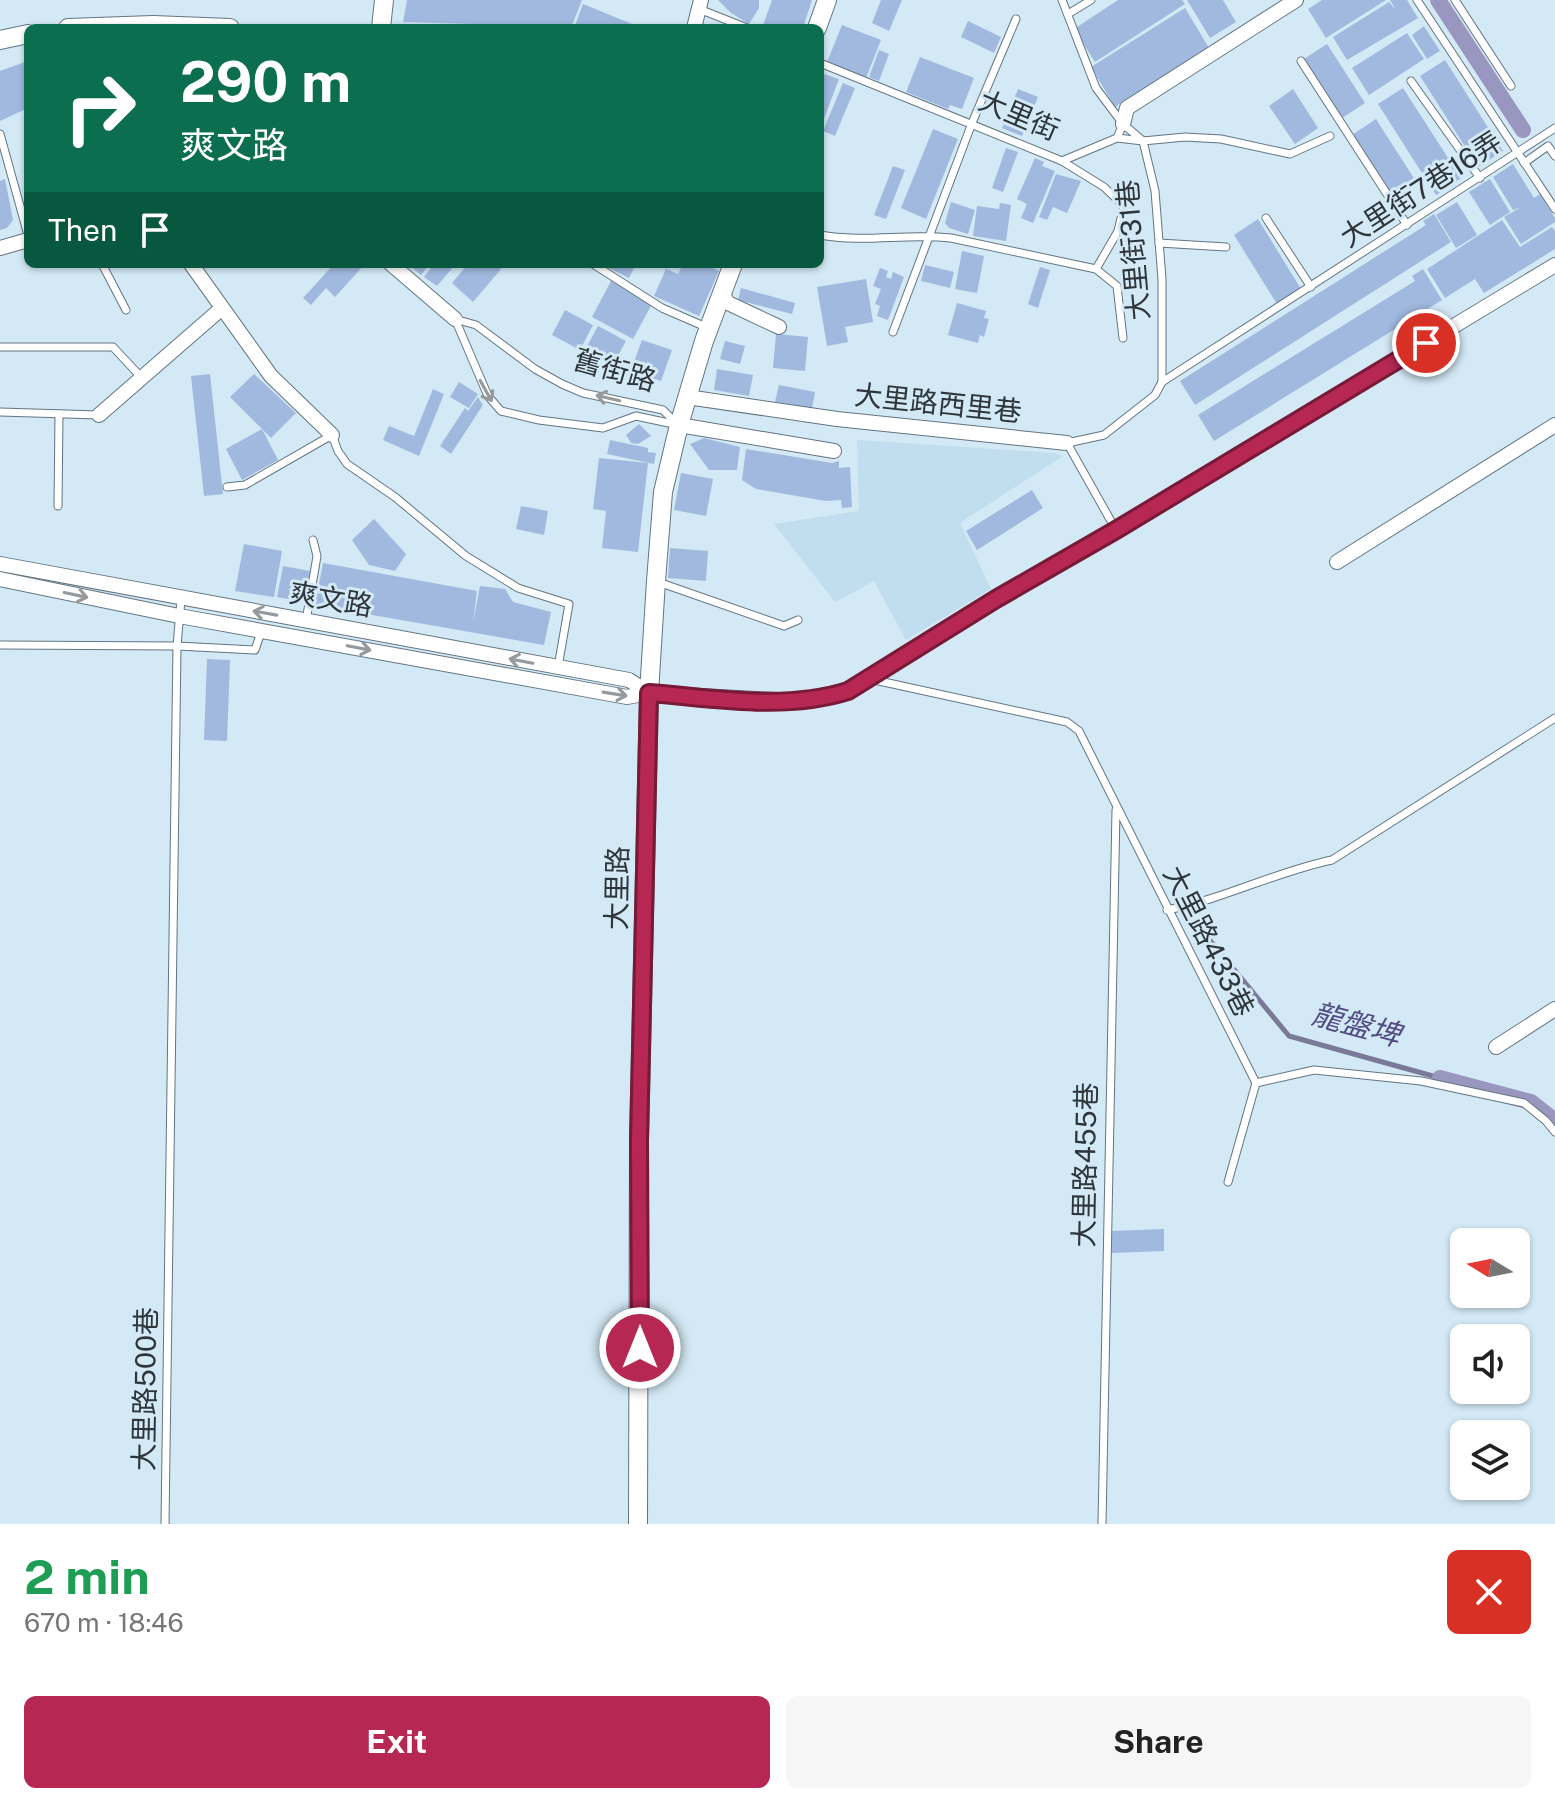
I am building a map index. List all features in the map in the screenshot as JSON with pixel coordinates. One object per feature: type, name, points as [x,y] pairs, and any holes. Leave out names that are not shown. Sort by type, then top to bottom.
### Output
[{"type":"street","points":[[381,24],[384,0]]},
{"type":"street","points":[[818,24],[827,0]]},
{"type":"street","name":"大里街","points":[[1120,131],[1127,108],[1296,0]]},
{"type":"street","points":[[0,40],[24,35]]},
{"type":"street","points":[[0,248],[24,239]]},
{"type":"street","name":"爽文路","points":[[0,579],[179,616],[627,697],[649,693],[793,701],[830,696],[870,679],[996,599],[1555,265]]},
{"type":"street","points":[[194,268],[271,376],[332,435]]},
{"type":"street","name":"舊街路","points":[[396,268],[455,319]]},
{"type":"street","name":"大里路","points":[[638,1524],[639,1140],[649,693],[656,581],[663,492],[687,397],[728,268]]},
{"type":"street","points":[[722,293],[728,303],[779,327]]},
{"type":"street","points":[[99,415],[222,308]]},
{"type":"street","name":"大里路西里巷","points":[[687,397],[837,419],[1067,443]]},
{"type":"street","points":[[679,425],[834,451]]},
{"type":"street","points":[[1337,562],[1555,425]]},
{"type":"street","name":"爽文路","points":[[0,564],[629,680],[649,693]]},
{"type":"street","points":[[1496,1047],[1555,1009]]},
{"type":"lane","name":"大里街31巷","points":[[1062,0],[1096,88],[1120,131],[1143,141],[1155,191],[1162,279],[1162,382]]},
{"type":"lane","points":[[1068,14],[1091,0]]},
{"type":"lane","points":[[1417,0],[1555,209]]},
{"type":"lane","points":[[1455,0],[1511,86]]},
{"type":"lane","points":[[700,5],[739,24]]},
{"type":"lane","points":[[893,332],[972,123],[1016,19]]},
{"type":"lane","points":[[1301,61],[1407,225]]},
{"type":"lane","name":"大里街","points":[[824,65],[1062,161],[1120,131]]},
{"type":"lane","points":[[1411,81],[1480,178]]},
{"type":"lane","name":"大里街7巷16弄","points":[[1162,382],[1555,128]]},
{"type":"lane","points":[[1120,131],[1143,141],[1185,137],[1221,139],[1290,154],[1330,136]]},
{"type":"lane","points":[[0,134],[24,222]]},
{"type":"lane","points":[[1524,163],[1548,146],[1555,156]]},
{"type":"lane","points":[[1062,161],[1104,187],[1124,206],[1118,231],[1096,269]]},
{"type":"lane","points":[[1266,218],[1311,287]]},
{"type":"lane","points":[[824,236],[848,240],[930,236],[1017,250],[1096,269],[1117,286],[1123,338]]},
{"type":"lane","points":[[1159,243],[1226,247]]},
{"type":"lane","points":[[104,268],[126,310]]},
{"type":"lane","points":[[599,268],[662,308],[709,328]]},
{"type":"lane","name":"舊街路","points":[[455,319],[488,396],[501,411],[539,420],[603,428],[636,416],[679,425]]},
{"type":"lane","name":"舊街路","points":[[455,319],[476,325],[535,369],[562,384],[583,393],[663,410],[679,425]]},
{"type":"lane","points":[[0,347],[113,347],[142,379]]},
{"type":"lane","name":"大里路西里巷","points":[[1067,443],[1104,435],[1155,395],[1162,382]]},
{"type":"lane","points":[[0,412],[99,415]]},
{"type":"lane","points":[[58,506],[59,414]]},
{"type":"lane","points":[[227,487],[245,485],[332,435],[347,464],[395,497],[466,556],[518,588],[569,604],[558,668]]},
{"type":"lane","points":[[1067,443],[1116,530]]},
{"type":"lane","points":[[306,621],[317,556],[313,540]]},
{"type":"lane","points":[[656,581],[784,626],[798,620]]},
{"type":"lane","name":"大里路500巷","points":[[165,1524],[177,646],[181,598]]},
{"type":"lane","points":[[0,645],[177,646],[255,650],[262,629]]},
{"type":"lane","name":"大里路433巷","points":[[870,679],[1067,722],[1079,731],[1256,1083]]},
{"type":"lane","points":[[1167,910],[1203,903],[1292,868],[1332,860],[1555,718]]},
{"type":"lane","name":"大里路455巷","points":[[1102,1524],[1116,806]]},
{"type":"lane","points":[[1228,1182],[1256,1083],[1314,1070],[1421,1081],[1524,1103],[1555,1132]]},
{"type":"shaded area","points":[[857,440],[1063,456],[960,523],[991,589],[906,640],[874,581],[835,602],[774,524],[859,511]]},
{"type":"building","points":[[407,0],[582,0],[573,24],[403,22]]},
{"type":"building","points":[[718,0],[759,0],[759,8],[749,24]]},
{"type":"building","points":[[772,0],[812,0],[804,24],[763,24]]},
{"type":"building","points":[[881,0],[902,0],[889,31],[872,23]]},
{"type":"building","points":[[1118,0],[1182,0],[1185,4],[1095,62],[1074,29]]},
{"type":"building","points":[[1187,0],[1223,0],[1236,22],[1210,38]]},
{"type":"building","points":[[1322,0],[1386,0],[1326,38],[1308,9]]},
{"type":"building","points":[[1390,0],[1407,0],[1418,18],[1347,60],[1333,37],[1389,2],[1396,10]]},
{"type":"building","points":[[583,4],[632,24],[576,24]]},
{"type":"building","points":[[1185,8],[1209,48],[1115,107],[1091,67]]},
{"type":"building","points":[[968,21],[1001,37],[994,53],[961,37]]},
{"type":"building","points":[[842,25],[881,40],[866,78],[827,62]]},
{"type":"building","points":[[1424,26],[1440,51],[1427,59],[1412,35]]},
{"type":"building","points":[[1407,33],[1424,59],[1369,95],[1352,68]]},
{"type":"building","points":[[1327,44],[1365,103],[1342,118],[1304,59]]},
{"type":"building","points":[[879,50],[889,54],[879,81],[869,77]]},
{"type":"building","points":[[920,57],[974,78],[962,109],[950,105],[948,109],[906,92]]},
{"type":"building","points":[[1445,60],[1503,151],[1478,167],[1420,76]]},
{"type":"building","points":[[24,62],[24,110],[0,121],[0,71]]},
{"type":"building","points":[[824,74],[839,79],[824,118]]},
{"type":"building","points":[[843,83],[855,88],[835,136],[824,129]]},
{"type":"building","points":[[1403,88],[1461,178],[1436,195],[1378,104]]},
{"type":"building","points":[[1018,89],[1038,97],[1022,136],[1002,128]]},
{"type":"building","points":[[1293,89],[1318,128],[1295,144],[1269,106]]},
{"type":"building","points":[[1376,119],[1415,180],[1392,196],[1352,135]]},
{"type":"building","points":[[933,129],[958,139],[926,219],[901,208]]},
{"type":"building","points":[[1006,148],[1018,152],[1003,192],[992,188]]},
{"type":"building","points":[[1035,158],[1044,162],[1042,166],[1055,171],[1033,223],[1021,218],[1027,204],[1017,199]]},
{"type":"building","points":[[1513,164],[1534,198],[1540,194],[1555,218],[1555,222],[1521,244],[1504,217],[1521,207],[1513,210],[1493,177]]},
{"type":"building","points":[[893,166],[905,170],[886,219],[874,215]]},
{"type":"building","points":[[1056,174],[1081,181],[1067,213],[1053,207],[1047,220],[1039,217]]},
{"type":"building","points":[[5,179],[13,220],[7,228],[0,230],[0,181]]},
{"type":"building","points":[[1490,179],[1510,212],[1490,225],[1469,192]]},
{"type":"building","points":[[951,202],[975,210],[968,234],[949,228],[945,223]]},
{"type":"building","points":[[1457,202],[1477,235],[1456,248],[1436,215]]},
{"type":"building","points":[[1000,203],[1011,205],[1006,241],[973,236],[977,206],[999,209]]},
{"type":"building","points":[[1434,214],[1451,242],[1195,405],[1180,381],[1426,225],[1423,221]]},
{"type":"building","points":[[1258,219],[1301,289],[1277,304],[1234,235]]},
{"type":"building","points":[[1502,220],[1520,247],[1552,227],[1555,231],[1555,249],[1484,293],[1475,279],[1445,298],[1427,269]]},
{"type":"building","points":[[962,251],[984,256],[977,293],[955,289]]},
{"type":"building","points":[[925,265],[954,272],[950,288],[921,281]]},
{"type":"building","points":[[1040,267],[1050,270],[1038,308],[1028,304]]},
{"type":"building","points":[[330,268],[361,268],[335,297],[326,288],[311,305],[303,298]]},
{"type":"building","points":[[413,268],[427,268],[421,275]]},
{"type":"building","points":[[431,268],[453,268],[437,286],[424,277]]},
{"type":"building","points":[[465,268],[501,269],[473,302],[452,283]]},
{"type":"building","points":[[609,268],[634,268],[629,278]]},
{"type":"building","points":[[681,268],[713,268],[719,271],[699,316],[654,296],[666,269],[678,274]]},
{"type":"building","points":[[880,268],[888,271],[886,277],[891,279],[893,272],[904,277],[888,320],[877,316],[880,306],[875,304],[881,289],[873,286]]},
{"type":"building","points":[[1423,269],[1442,300],[1214,441],[1198,415],[1415,281],[1412,276]]},
{"type":"building","points":[[866,279],[873,322],[845,327],[848,342],[827,346],[817,287]]},
{"type":"building","points":[[611,281],[652,304],[633,339],[592,317]]},
{"type":"building","points":[[741,288],[795,303],[792,314],[738,300]]},
{"type":"building","points":[[957,303],[986,311],[984,318],[989,319],[984,337],[980,335],[978,343],[948,335]]},
{"type":"building","points":[[565,310],[593,325],[580,350],[552,335]]},
{"type":"building","points":[[598,326],[626,341],[613,365],[585,350]]},
{"type":"building","points":[[776,334],[808,337],[805,371],[773,368]]},
{"type":"building","points":[[642,340],[672,350],[661,381],[631,370]]},
{"type":"building","points":[[725,341],[745,346],[740,364],[720,359]]},
{"type":"building","points":[[717,369],[753,375],[749,396],[714,390]]},
{"type":"building","points":[[210,374],[223,494],[204,496],[191,376]]},
{"type":"building","points":[[254,374],[296,413],[271,438],[230,397]]},
{"type":"building","points":[[459,382],[478,394],[469,408],[450,397]]},
{"type":"building","points":[[779,385],[815,392],[812,409],[775,402]]},
{"type":"building","points":[[433,389],[444,394],[419,456],[383,440],[389,426],[414,436]]},
{"type":"building","points":[[478,397],[483,405],[451,454],[440,446],[465,408],[468,411]]},
{"type":"building","points":[[639,424],[651,436],[638,444],[631,443],[626,435]]},
{"type":"building","points":[[262,429],[278,460],[242,480],[226,449]]},
{"type":"building","points":[[704,438],[740,447],[737,470],[709,470],[690,444]]},
{"type":"building","points":[[610,440],[648,448],[648,452],[656,453],[654,464],[607,454]]},
{"type":"building","points":[[746,449],[832,463],[839,461],[839,468],[850,467],[852,507],[842,508],[841,500],[826,501],[756,489],[742,480]]},
{"type":"building","points":[[599,458],[648,463],[638,552],[602,548],[606,511],[593,509]]},
{"type":"building","points":[[681,473],[713,479],[706,516],[674,510]]},
{"type":"building","points":[[1032,490],[1043,508],[977,550],[966,531]]},
{"type":"building","points":[[521,506],[548,511],[544,535],[516,529]]},
{"type":"building","points":[[374,519],[406,554],[395,571],[369,565],[352,540]]},
{"type":"building","points":[[244,544],[282,551],[274,597],[235,591]]},
{"type":"building","points":[[670,548],[708,551],[706,581],[668,578]]},
{"type":"building","points":[[323,563],[477,591],[473,623],[480,586],[505,589],[513,602],[551,612],[544,645],[315,605]]},
{"type":"building","points":[[283,566],[310,571],[304,602],[277,597]]},
{"type":"building","points":[[207,659],[230,660],[227,741],[204,740]]},
{"type":"building","points":[[1164,1229],[1164,1251],[1112,1253],[1112,1231]]},
{"type":"waterway","points":[[1438,0],[1523,130]]},
{"type":"waterway","name":"龍盤埤","points":[[1189,915],[1289,1036],[1440,1078]]},
{"type":"waterway","name":"龍盤埤","points":[[1440,1078],[1531,1102],[1555,1121]]},
{"type":"route","points":[[640,1348],[639,1140],[649,693],[793,701],[848,691],[996,599],[1426,343]]}]
